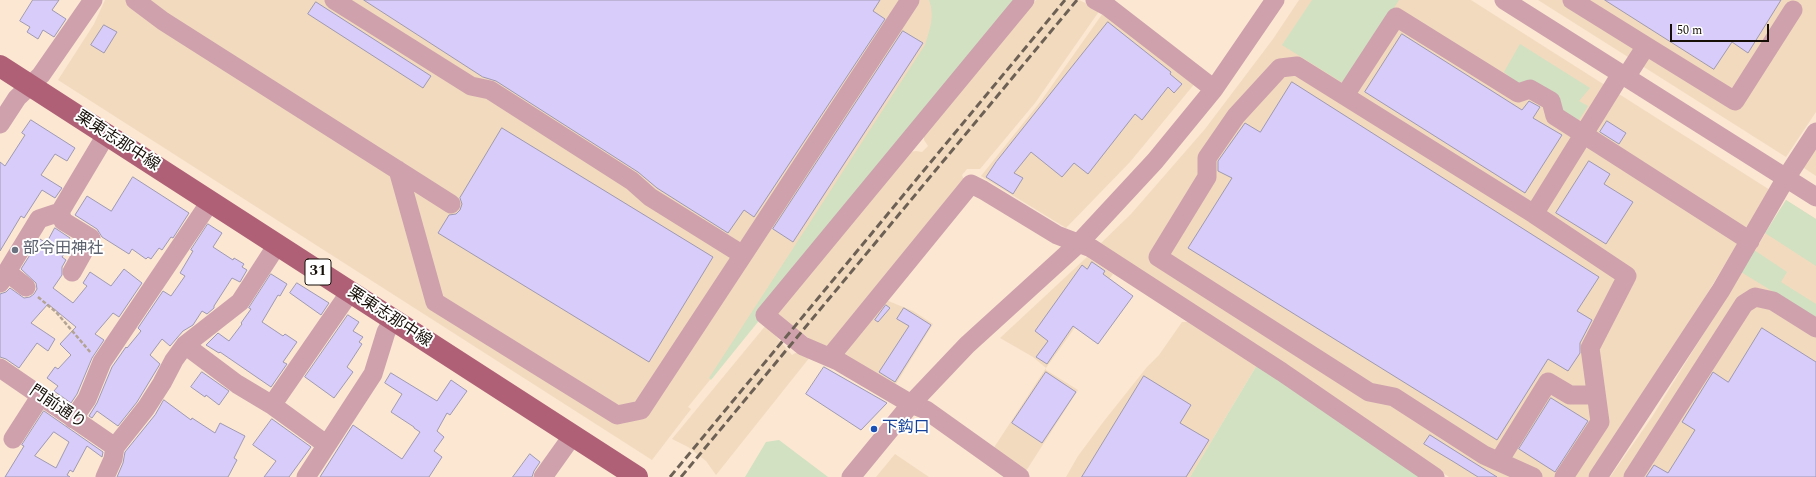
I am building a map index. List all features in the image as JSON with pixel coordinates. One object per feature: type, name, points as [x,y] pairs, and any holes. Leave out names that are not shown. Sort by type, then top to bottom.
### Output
[{"type":"main road","name":"栗東志那中線","points":[[0,66],[637,477]]},
{"type":"street","points":[[0,124],[17,98],[41,75],[93,0]]},
{"type":"street","points":[[135,0],[163,21],[451,204]]},
{"type":"street","points":[[334,0],[471,86],[490,90],[632,181],[650,197],[743,255]]},
{"type":"street","points":[[398,170],[435,302],[617,415],[640,410],[910,0]]},
{"type":"street","points":[[1020,477],[926,410],[912,404],[830,357],[803,346],[765,315],[1025,0]]},
{"type":"street","points":[[852,477],[912,404],[967,345],[1078,244],[1155,161],[1214,89],[1275,0]]},
{"type":"street","points":[[1504,0],[1816,197]]},
{"type":"street","points":[[1572,0],[1735,102],[1793,10]]},
{"type":"street","points":[[1102,4],[1214,89]]},
{"type":"street","points":[[1344,95],[1396,17],[1518,93],[1530,89],[1551,101],[1555,116],[1750,240]]},
{"type":"street","points":[[1534,214],[1584,134],[1623,76],[1646,46]]},
{"type":"street","points":[[1533,477],[1484,455],[1394,397],[1369,392],[1158,257],[1207,177],[1207,158],[1236,116],[1280,68],[1297,66],[1534,214],[1627,276],[1590,348],[1600,422],[1564,477]]},
{"type":"street","points":[[1598,477],[1721,290],[1786,178],[1816,132]]},
{"type":"street","points":[[26,286],[4,278],[39,219],[60,212],[106,134]]},
{"type":"street","points":[[830,357],[971,184],[1057,236],[1090,248],[1282,372],[1435,477]]},
{"type":"street","points":[[73,419],[87,399],[102,362],[210,202]]},
{"type":"street","points":[[60,212],[63,221],[91,238],[72,272]]},
{"type":"street","points":[[105,477],[113,459],[114,447],[146,408],[162,383],[174,360],[186,345],[240,302],[277,245]]},
{"type":"street","points":[[272,405],[350,292]]},
{"type":"street","points":[[1633,477],[1744,304],[1755,297],[1773,301],[1816,328]]},
{"type":"street","points":[[306,477],[373,374],[386,332],[393,320]]},
{"type":"street","points":[[186,345],[237,384],[272,405],[327,445]]},
{"type":"street","name":"門前通り","points":[[0,368],[114,447]]},
{"type":"street","points":[[1499,461],[1548,382],[1570,395],[1596,395]]},
{"type":"street","points":[[13,438],[40,397]]},
{"type":"street","points":[[543,477],[573,435]]},
{"type":"path","points":[[26,286],[56,312],[84,347],[102,362]]},
{"type":"shaded area","points":[[105,0],[1018,0],[688,407],[691,409],[652,460],[58,80],[94,24]]},
{"type":"shaded area","points":[[1036,0],[1079,0],[1100,10],[1035,103],[980,169],[967,169],[962,175],[965,183],[831,348],[817,344],[775,315],[910,152],[922,152],[928,146],[924,140],[924,135]]},
{"type":"shaded area","points":[[1299,0],[1471,0],[1770,190],[1693,317],[1588,477],[1449,477],[1266,353],[1099,245],[1131,214],[1205,129],[1273,39]]},
{"type":"shaded area","points":[[1538,0],[1816,0],[1816,112],[1786,157]]},
{"type":"shaded area","points":[[1103,13],[1196,82],[1130,162],[1066,228],[981,176],[1041,101]]},
{"type":"shaded area","points":[[1816,144],[1816,176],[1801,166]]},
{"type":"shaded area","points":[[1786,200],[1816,219],[1816,477],[1610,477],[1652,417]]},
{"type":"shaded area","points":[[1087,257],[1113,274],[1046,368],[1033,357],[1000,338]]},
{"type":"shaded area","points":[[881,298],[913,311],[933,324],[894,387],[843,357]]},
{"type":"shaded area","points":[[1182,322],[1189,322],[1257,365],[1190,477],[1066,477],[1078,456],[1104,421],[1147,367],[1159,355]]},
{"type":"shaded area","points":[[766,325],[792,355],[797,352],[810,357],[716,475],[706,461],[688,447],[672,439]]},
{"type":"shaded area","points":[[1046,368],[1046,370],[1078,390],[1026,471],[993,449]]},
{"type":"shaded area","points":[[895,454],[929,477],[876,477]]},
{"type":"green space","points":[[929,0],[1018,0],[711,380],[709,378],[925,45],[932,17]]},
{"type":"green space","points":[[1312,0],[1399,0],[1348,80],[1343,83],[1282,45]]},
{"type":"green space","points":[[1520,44],[1590,88],[1579,101],[1588,106],[1579,120],[1576,121],[1507,79],[1509,76],[1504,72]]},
{"type":"green space","points":[[1786,200],[1816,219],[1816,266],[1765,233]]},
{"type":"green space","points":[[1754,250],[1787,272],[1781,282],[1816,304],[1816,318],[1741,272]]},
{"type":"green space","points":[[1257,365],[1422,477],[1190,477]]},
{"type":"green space","points":[[779,440],[828,477],[745,477],[766,442]]},
{"type":"building","points":[[33,0],[59,0],[52,10],[66,19],[54,37],[43,30],[38,39],[27,32],[30,27],[20,21]]},
{"type":"building","points":[[364,0],[880,0],[873,11],[885,19],[754,217],[744,210],[728,233],[657,188],[638,172],[496,81],[483,77]]},
{"type":"building","points":[[1605,0],[1781,0],[1748,53],[1732,42],[1714,69]]},
{"type":"building","points":[[316,2],[431,76],[423,88],[308,14]]},
{"type":"building","points":[[1108,22],[1171,72],[1170,74],[1182,84],[1174,93],[1168,87],[1142,120],[1135,114],[1088,174],[1074,163],[1062,177],[1031,152],[1014,173],[1023,178],[1013,194],[986,177],[996,162]]},
{"type":"building","points":[[104,25],[117,32],[104,53],[91,45]]},
{"type":"building","points":[[903,31],[923,43],[793,242],[773,229]]},
{"type":"building","points":[[1402,34],[1522,110],[1529,101],[1540,107],[1533,118],[1562,135],[1525,193],[1365,92]]},
{"type":"building","points":[[1292,82],[1599,277],[1577,311],[1592,320],[1580,343],[1580,353],[1568,371],[1548,359],[1497,440],[1188,248],[1232,178],[1218,171],[1218,161],[1245,123],[1260,132]]},
{"type":"building","points":[[31,120],[75,148],[67,161],[55,154],[41,175],[62,188],[55,198],[42,190],[24,218],[21,216],[0,251],[0,162],[5,166],[25,135],[22,133]]},
{"type":"building","points":[[1607,121],[1626,133],[1619,144],[1600,132]]},
{"type":"building","points":[[502,128],[713,257],[649,362],[438,233],[449,215],[456,214],[460,210],[462,204],[460,198]]},
{"type":"building","points":[[1589,161],[1610,174],[1604,184],[1633,202],[1606,244],[1556,213]]},
{"type":"building","points":[[133,177],[189,213],[173,238],[171,237],[162,250],[159,248],[151,259],[148,257],[146,259],[132,249],[129,254],[102,237],[97,229],[75,215],[87,196],[111,211]]},
{"type":"building","points":[[208,224],[222,233],[213,247],[233,260],[234,258],[244,264],[242,267],[247,270],[240,282],[232,278],[214,308],[207,314],[202,311],[193,325],[183,331],[170,346],[162,339],[150,355],[160,364],[137,402],[118,426],[97,411],[92,418],[89,416],[97,403],[112,367],[126,347],[127,348],[141,331],[138,328],[163,291],[171,296],[185,276],[180,273],[193,251],[191,250]]},
{"type":"building","points":[[55,228],[70,238],[62,252],[64,254],[62,257],[66,260],[62,267],[62,275],[53,288],[73,303],[87,286],[83,283],[90,272],[111,286],[124,269],[142,283],[119,317],[113,313],[95,334],[104,340],[92,358],[77,394],[71,403],[54,391],[58,386],[47,378],[55,367],[58,369],[71,355],[60,344],[76,327],[48,304],[31,323],[55,339],[48,351],[37,343],[19,368],[6,359],[0,357],[0,294],[6,292],[10,288],[24,298],[30,297],[34,294],[37,289],[36,283],[21,269],[40,239],[46,243]]},
{"type":"building","points":[[1092,262],[1105,271],[1103,274],[1133,296],[1098,344],[1073,326],[1047,364],[1036,357],[1048,341],[1035,331],[1082,265],[1087,269]]},
{"type":"building","points":[[271,274],[287,284],[280,296],[278,295],[262,322],[283,336],[285,334],[297,342],[283,362],[287,364],[271,387],[220,352],[219,353],[206,345],[218,333],[229,341],[242,324],[241,323],[251,309],[249,308]]},
{"type":"building","points":[[297,283],[329,303],[321,315],[290,293]]},
{"type":"building","points":[[886,305],[890,308],[878,322],[875,320]]},
{"type":"building","points":[[904,308],[931,325],[895,382],[879,372],[909,326],[897,319]]},
{"type":"building","points":[[348,315],[359,322],[353,331],[363,337],[359,342],[362,344],[347,367],[353,372],[334,398],[305,377]]},
{"type":"building","points":[[1762,328],[1816,362],[1816,477],[1646,477],[1654,465],[1668,473],[1695,430],[1682,422],[1713,372],[1728,382]]},
{"type":"building","points":[[824,367],[887,403],[861,430],[806,394]]},
{"type":"building","points":[[202,372],[229,391],[219,405],[206,395],[205,397],[191,387]]},
{"type":"building","points":[[1046,372],[1076,392],[1042,443],[1012,423]]},
{"type":"building","points":[[391,373],[437,401],[451,380],[467,391],[450,415],[447,413],[437,431],[444,437],[434,451],[442,457],[429,477],[320,477],[353,425],[402,459],[420,432],[391,412],[402,394],[385,383]]},
{"type":"building","points":[[1144,376],[1191,405],[1180,423],[1209,440],[1186,477],[1082,477]]},
{"type":"building","points":[[1551,398],[1588,421],[1555,472],[1519,449]]},
{"type":"building","points":[[164,400],[191,420],[192,418],[215,433],[220,423],[245,436],[234,458],[237,460],[228,477],[117,477],[123,463],[125,452],[155,415]]},
{"type":"building","points":[[44,411],[103,452],[102,457],[87,446],[73,472],[70,470],[67,475],[70,477],[5,477],[24,446],[22,445]],"holes":[[[54,432],[69,442],[56,468],[35,456]]]},
{"type":"building","points":[[272,419],[311,447],[289,477],[264,477],[276,461],[253,445]]},
{"type":"building","points":[[1430,435],[1497,477],[1478,477],[1424,444]]},
{"type":"building","points":[[530,454],[540,462],[532,477],[513,477]]},
{"type":"railway","points":[[670,477],[1065,0]]},
{"type":"railway","points":[[681,477],[1077,0]]},
{"type":"place","name":"部令田神社","points":[[15,250]]},
{"type":"place","name":"下鈎口","points":[[874,429]]}]
